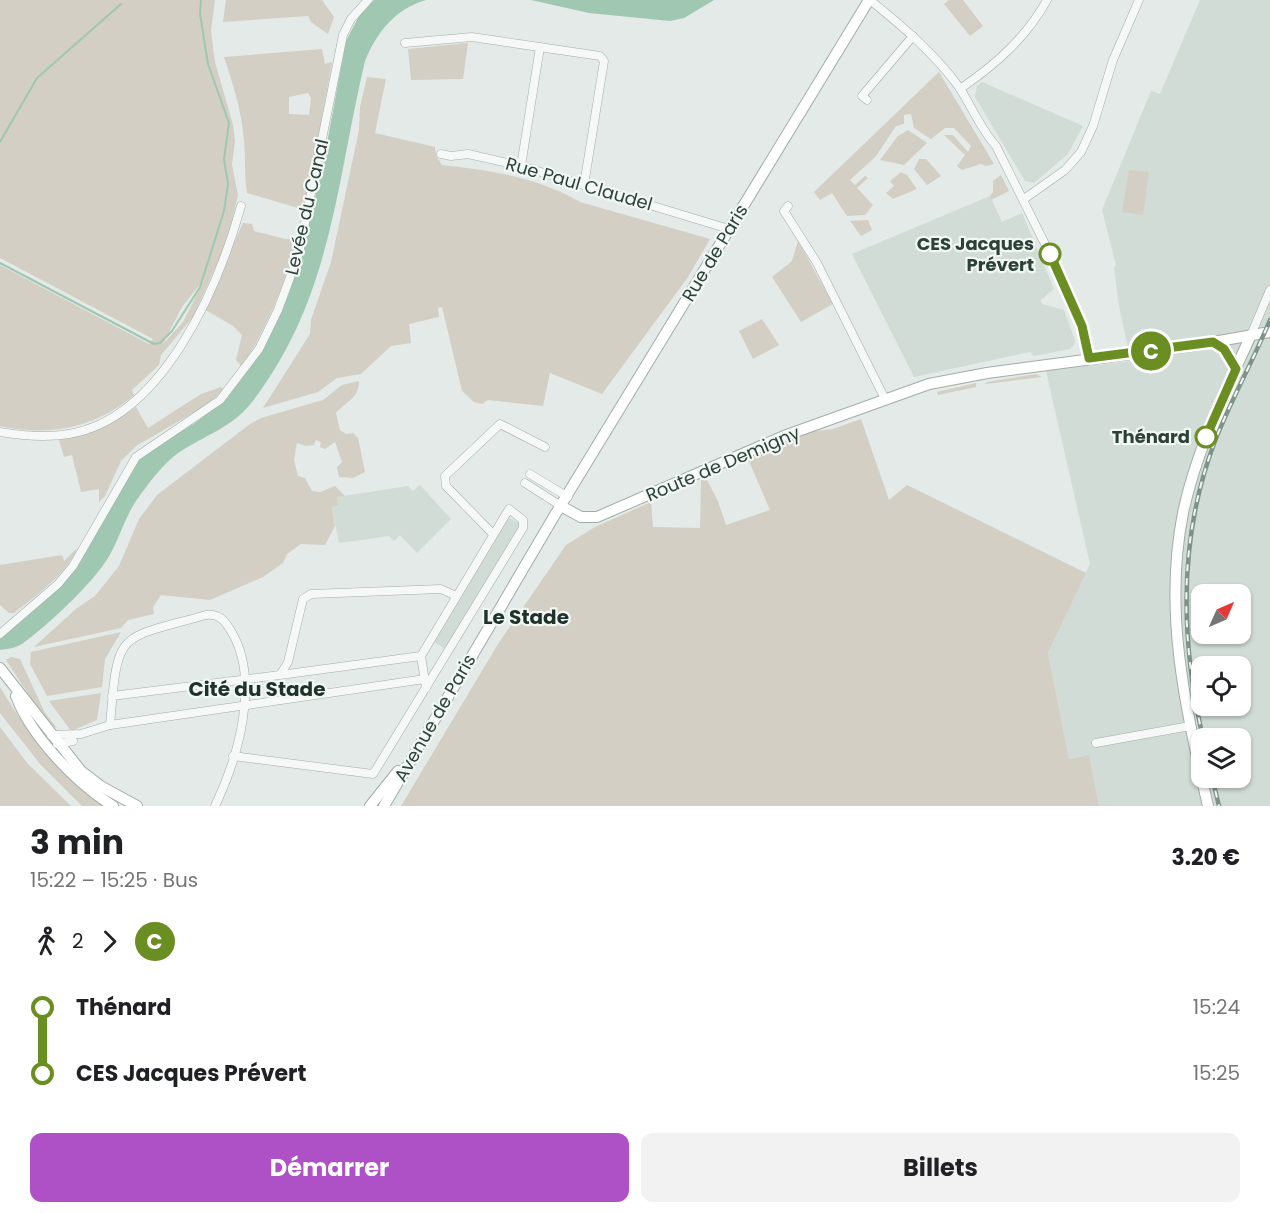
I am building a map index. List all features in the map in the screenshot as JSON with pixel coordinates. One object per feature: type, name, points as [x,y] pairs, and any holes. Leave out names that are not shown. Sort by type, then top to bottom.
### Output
[{"type":"main road","name":"Rue de Paris","points":[[564,502],[869,0]]},
{"type":"main road","name":"Route de Demigny","points":[[564,502],[581,517],[597,517],[784,436],[929,384],[1270,332]]},
{"type":"main road","points":[[1208,806],[1179,671],[1174,617],[1176,569],[1183,514],[1205,440],[1251,335]]},
{"type":"main road","points":[[1213,342],[1224,349],[1236,369]]},
{"type":"main road","name":"Avenue de Paris","points":[[384,806],[564,502]]},
{"type":"main road","points":[[0,668],[12,687],[22,712],[47,738],[76,778],[113,806]]},
{"type":"main road","points":[[47,738],[59,744],[81,771],[130,804]]},
{"type":"main road","points":[[370,806],[422,740]]},
{"type":"street","name":"Levée du Canal","points":[[0,634],[58,584],[73,566],[136,457],[220,400],[259,349],[278,310],[299,253],[343,35],[351,19],[368,0]]},
{"type":"street","points":[[869,0],[913,36],[941,64],[960,89],[986,135],[999,151],[1082,326],[1089,358]]},
{"type":"street","points":[[960,89],[1016,42],[1047,0]]},
{"type":"street","points":[[1024,200],[1065,170],[1081,152],[1093,126],[1113,60],[1139,0]]},
{"type":"street","points":[[867,100],[862,96],[913,36]]},
{"type":"street","points":[[405,43],[472,38],[600,56],[604,62],[584,185]]},
{"type":"street","points":[[521,166],[540,47]]},
{"type":"street","name":"Rue Paul Claudel","points":[[441,154],[451,156],[468,154],[521,166],[729,229]]},
{"type":"street","points":[[0,432],[43,436],[70,434],[102,422],[122,411],[143,394],[171,361],[196,319],[230,244],[241,206]]},
{"type":"street","points":[[788,206],[784,211],[822,272],[885,399]]},
{"type":"street","points":[[1251,335],[1268,304],[1270,290]]},
{"type":"street","points":[[494,534],[444,481],[448,472],[500,424],[546,447]]},
{"type":"street","points":[[530,474],[564,502]]},
{"type":"street","points":[[525,483],[564,502]]},
{"type":"street","points":[[233,756],[373,774],[425,683],[524,524],[509,509],[421,656],[425,683]]},
{"type":"street","points":[[280,675],[286,667],[306,595],[441,589],[456,596]]},
{"type":"street","points":[[110,725],[115,664],[122,648],[131,638],[213,614],[223,619],[234,636],[242,657],[246,681],[244,705],[233,756],[227,778],[215,806]]},
{"type":"street","points":[[112,696],[246,681],[421,656]]},
{"type":"street","points":[[47,738],[81,734],[110,725],[244,705],[425,683]]},
{"type":"street","points":[[1096,743],[1190,726]]},
{"type":"street","points":[[59,744],[73,741],[81,734]]},
{"type":"street","points":[[71,759],[73,741]]},
{"type":"shaded area","points":[[0,0],[215,0],[211,31],[215,62],[233,125],[235,141],[232,165],[238,195],[227,242],[193,317],[161,355],[159,365],[132,390],[134,395],[104,415],[71,427],[37,430],[0,426],[0,265],[149,344],[153,339],[0,258]],"holes":[[[205,278],[183,322],[163,344],[182,307]]]},
{"type":"shaded area","points":[[226,0],[322,0],[334,17],[328,34],[311,22],[308,16],[223,22]]},
{"type":"shaded area","points":[[374,0],[426,0],[405,9],[388,23],[375,40],[365,61],[328,238],[299,322],[279,362],[252,402],[236,419],[178,453],[155,476],[132,508],[108,558],[80,592],[44,627],[22,644],[0,650],[0,637],[67,576],[81,559],[139,457],[195,423],[228,397],[265,345],[288,296],[302,251],[323,165],[346,41],[359,16]]},
{"type":"shaded area","points":[[531,0],[714,0],[684,18],[670,21],[589,13]]},
{"type":"shaded area","points":[[949,0],[963,0],[983,26],[970,36],[944,4]]},
{"type":"shaded area","points":[[1200,0],[1270,0],[1270,806],[1099,806],[1089,755],[1069,759],[1048,653],[1090,564],[1046,371],[1131,361],[1119,306],[1114,267],[1116,265],[1102,210],[1151,91],[1160,94]]},
{"type":"shaded area","points":[[468,43],[463,79],[411,80],[408,49]]},
{"type":"shaded area","points":[[322,49],[325,64],[332,62],[306,205],[298,208],[247,193],[241,119],[224,57]],"holes":[[[308,93],[311,98],[309,115],[289,114],[289,97]]]},
{"type":"shaded area","points":[[939,72],[994,164],[986,166],[981,164],[962,170],[957,166],[965,155],[944,135],[953,135],[968,152],[971,146],[954,128],[945,128],[931,139],[914,128],[911,114],[904,115],[904,124],[896,126],[876,156],[850,180],[855,185],[865,176],[868,178],[857,188],[873,205],[865,215],[847,216],[832,193],[820,200],[814,192]]},
{"type":"shaded area","points":[[367,77],[386,79],[375,133],[435,147],[436,155],[442,165],[514,176],[548,187],[580,202],[710,239],[688,277],[602,394],[550,373],[543,406],[488,400],[482,404],[474,402],[462,391],[442,307],[438,308],[439,317],[409,324],[411,343],[391,346],[361,374],[337,378],[318,392],[263,408],[310,334],[311,320],[331,262],[359,130],[360,107]]},
{"type":"shaded area","points":[[982,82],[1083,126],[1068,154],[1034,183],[1025,181],[975,97],[977,86]]},
{"type":"shaded area","points":[[908,130],[927,143],[904,165],[880,160],[898,136]]},
{"type":"shaded area","points":[[919,159],[926,159],[941,176],[927,185],[914,169]]},
{"type":"shaded area","points":[[1129,170],[1149,172],[1143,215],[1122,212]]},
{"type":"shaded area","points":[[901,172],[907,175],[917,189],[893,199],[886,193],[894,186],[890,181]]},
{"type":"shaded area","points":[[1001,175],[1009,191],[991,200],[993,181]]},
{"type":"shaded area","points":[[990,196],[1002,222],[1022,213],[1054,289],[1041,300],[1042,304],[1064,310],[1075,340],[1074,345],[1070,349],[1034,356],[1030,352],[914,377],[852,254]]},
{"type":"shaded area","points":[[868,220],[872,230],[861,236],[850,221]]},
{"type":"shaded area","points":[[243,223],[252,224],[254,231],[285,239],[297,239],[274,305],[242,367],[236,360],[242,335],[233,326],[204,309]]},
{"type":"shaded area","points":[[798,241],[833,304],[801,322],[772,277],[792,261]]},
{"type":"shaded area","points":[[762,319],[779,345],[753,359],[739,331]]},
{"type":"shaded area","points":[[1036,374],[1042,377],[985,384],[987,382]]},
{"type":"shaded area","points":[[359,381],[357,392],[336,413],[340,430],[346,434],[353,433],[358,438],[365,472],[353,478],[339,477],[337,467],[342,462],[335,442],[325,449],[320,447],[321,442],[316,440],[314,445],[306,446],[297,443],[294,460],[298,476],[305,478],[312,491],[320,492],[335,486],[345,496],[337,497],[338,505],[332,507],[335,526],[325,545],[301,544],[287,554],[283,563],[263,577],[210,600],[161,595],[153,607],[154,614],[128,620],[121,628],[34,647],[77,608],[95,596],[119,566],[139,519],[157,495],[250,424],[261,418],[323,400],[342,385]]},
{"type":"shaded area","points":[[976,383],[976,387],[938,395],[937,392]]},
{"type":"shaded area","points":[[221,387],[224,390],[205,406],[136,446],[121,461],[105,496],[99,502],[99,489],[81,492],[72,455],[64,457],[59,440],[108,425],[136,407],[148,428],[201,394]]},
{"type":"shaded area","points":[[861,419],[889,500],[907,485],[1086,573],[1048,653],[1069,759],[1089,755],[1099,806],[401,806],[498,644],[566,545],[595,527],[651,502],[653,527],[700,528],[701,480],[706,478],[718,501],[726,525],[770,510],[748,459],[807,432],[833,429]]},
{"type":"shaded area","points":[[420,485],[451,519],[417,553],[400,535],[394,541],[389,536],[339,543],[332,507],[337,497],[408,486],[413,491]]},
{"type":"shaded area","points":[[508,517],[520,524],[445,649],[433,641]]},
{"type":"shaded area","points":[[77,548],[59,575],[14,613],[9,613],[0,605],[0,565],[62,555],[64,561]]},
{"type":"shaded area","points":[[121,632],[105,659],[102,687],[47,696],[30,664],[31,652]]},
{"type":"shaded area","points":[[11,657],[20,659],[45,713],[57,728],[47,723],[6,660]]},
{"type":"shaded area","points":[[0,687],[46,752],[103,806],[82,806],[40,764],[0,713]]},
{"type":"shaded area","points":[[101,693],[97,720],[71,731],[49,701]]},
{"type":"shaded area","points":[[0,727],[28,764],[71,806],[0,806]]},
{"type":"waterway","points":[[0,263],[154,344],[160,343],[172,331],[200,287],[224,211],[228,184],[224,159],[229,123],[208,64],[200,14],[201,0]]},
{"type":"waterway","points":[[0,142],[37,78],[121,4]]},
{"type":"railway","points":[[1201,728],[1195,701],[1187,626],[1186,588],[1194,514],[1215,441],[1270,320]]},
{"type":"railway","points":[[1215,788],[1219,806]]},
{"type":"bus line","name":"C","points":[[1050,254],[1072,308],[1082,326],[1089,358],[1213,342],[1224,349],[1236,369],[1206,437]]},
{"type":"place","name":"CES Jacques Prévert","points":[[1050,254]]},
{"type":"place","name":"Thénard","points":[[1206,437]]},
{"type":"district","name":"Le Stade","points":[[526,617]]},
{"type":"district","name":"Cité du Stade","points":[[257,689]]}]
